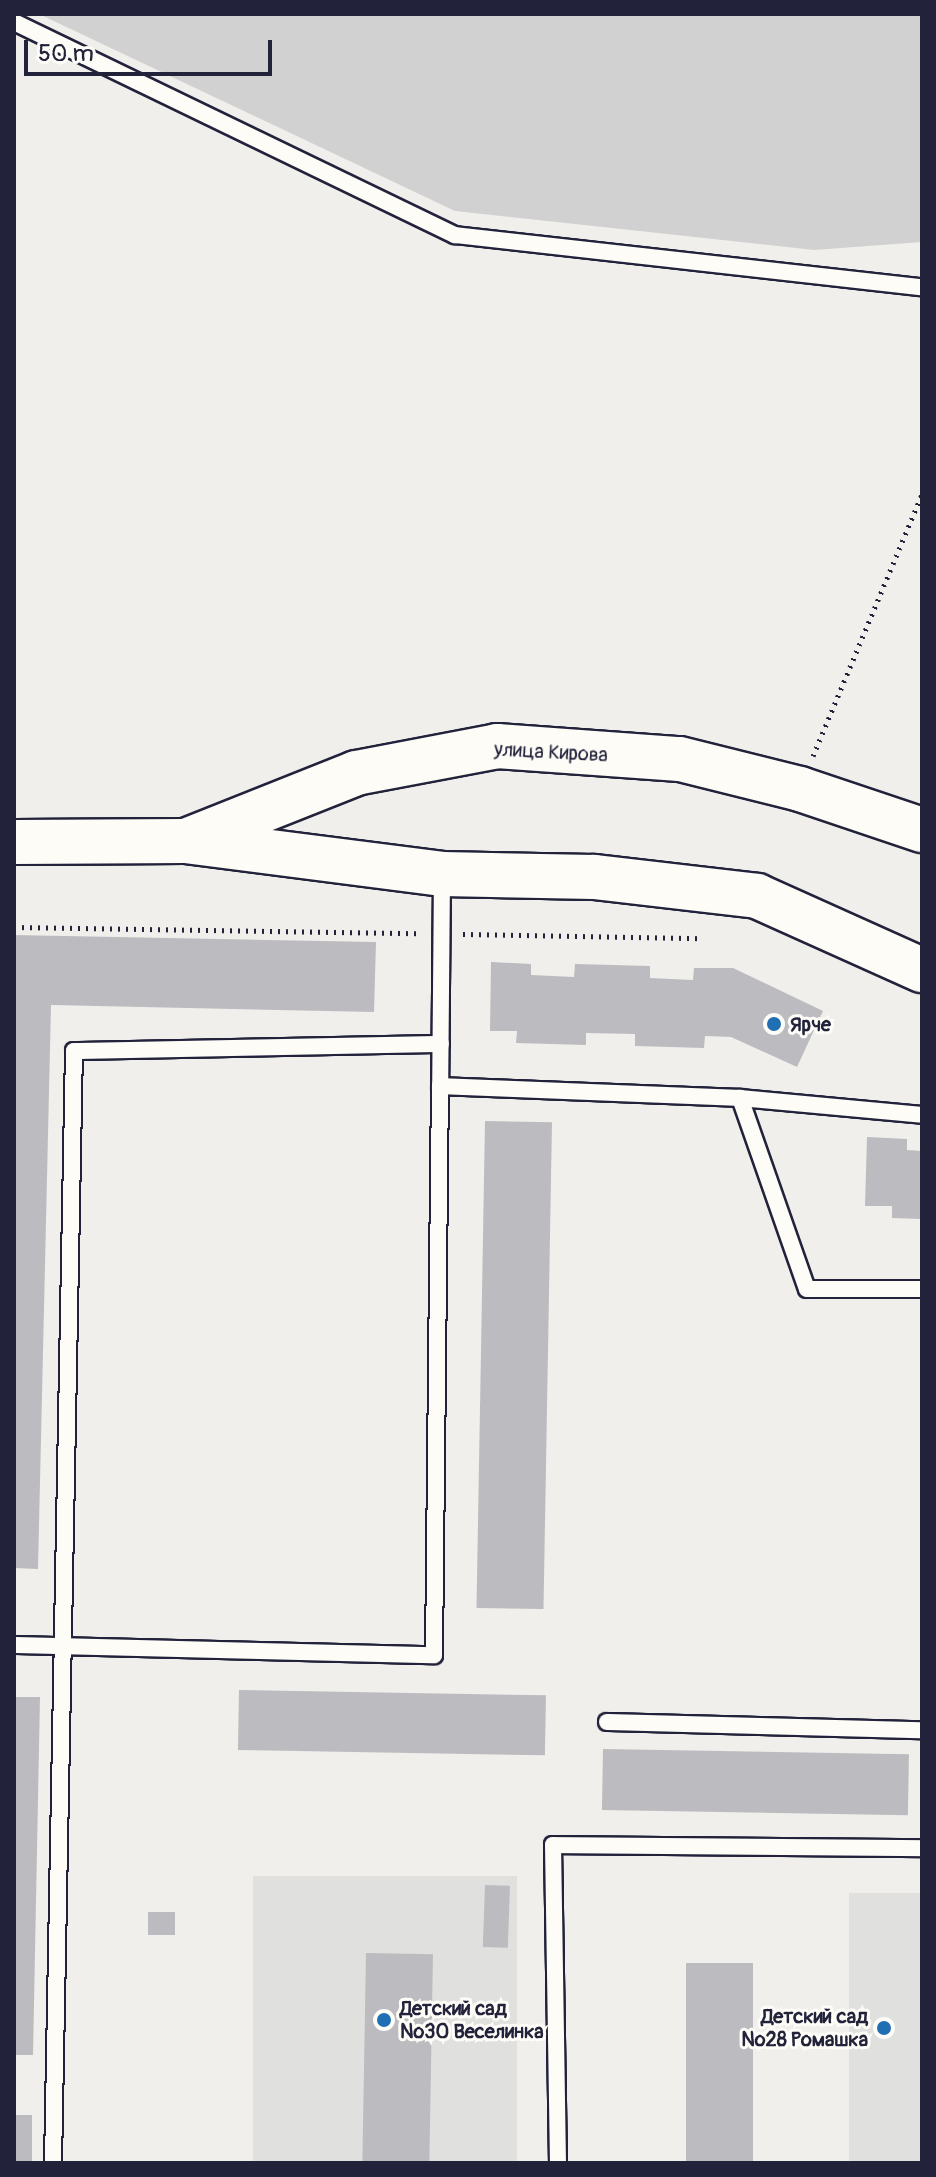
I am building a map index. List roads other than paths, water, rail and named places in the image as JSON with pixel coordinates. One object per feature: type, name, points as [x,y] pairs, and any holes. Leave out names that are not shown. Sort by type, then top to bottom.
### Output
[{"type":"main road","name":"улица Кирова","points":[[185,841],[356,773],[497,746],[680,759],[800,789],[922,830]]},
{"type":"main road","name":"улица Кирова","points":[[14,842],[185,841],[442,874],[594,877],[757,896],[922,970]]},
{"type":"lane","points":[[18,19],[455,235],[922,287]]},
{"type":"lane","points":[[14,1645],[434,1655],[442,874]]},
{"type":"lane","points":[[53,2163],[74,1051],[441,1044]]},
{"type":"lane","points":[[440,1086],[740,1098],[922,1115]]},
{"type":"lane","points":[[740,1098],[807,1289],[922,1289]]},
{"type":"lane","points":[[607,1722],[922,1730]]},
{"type":"lane","points":[[558,2163],[553,1845],[922,1848]]},
{"type":"place","name":"Ярче","points":[[774,1024]]},
{"type":"place","name":"Детский сад №30 Веселинка","points":[[384,2020]]},
{"type":"place","name":"Детский сад №28 Ромашка","points":[[884,2028]]}]
